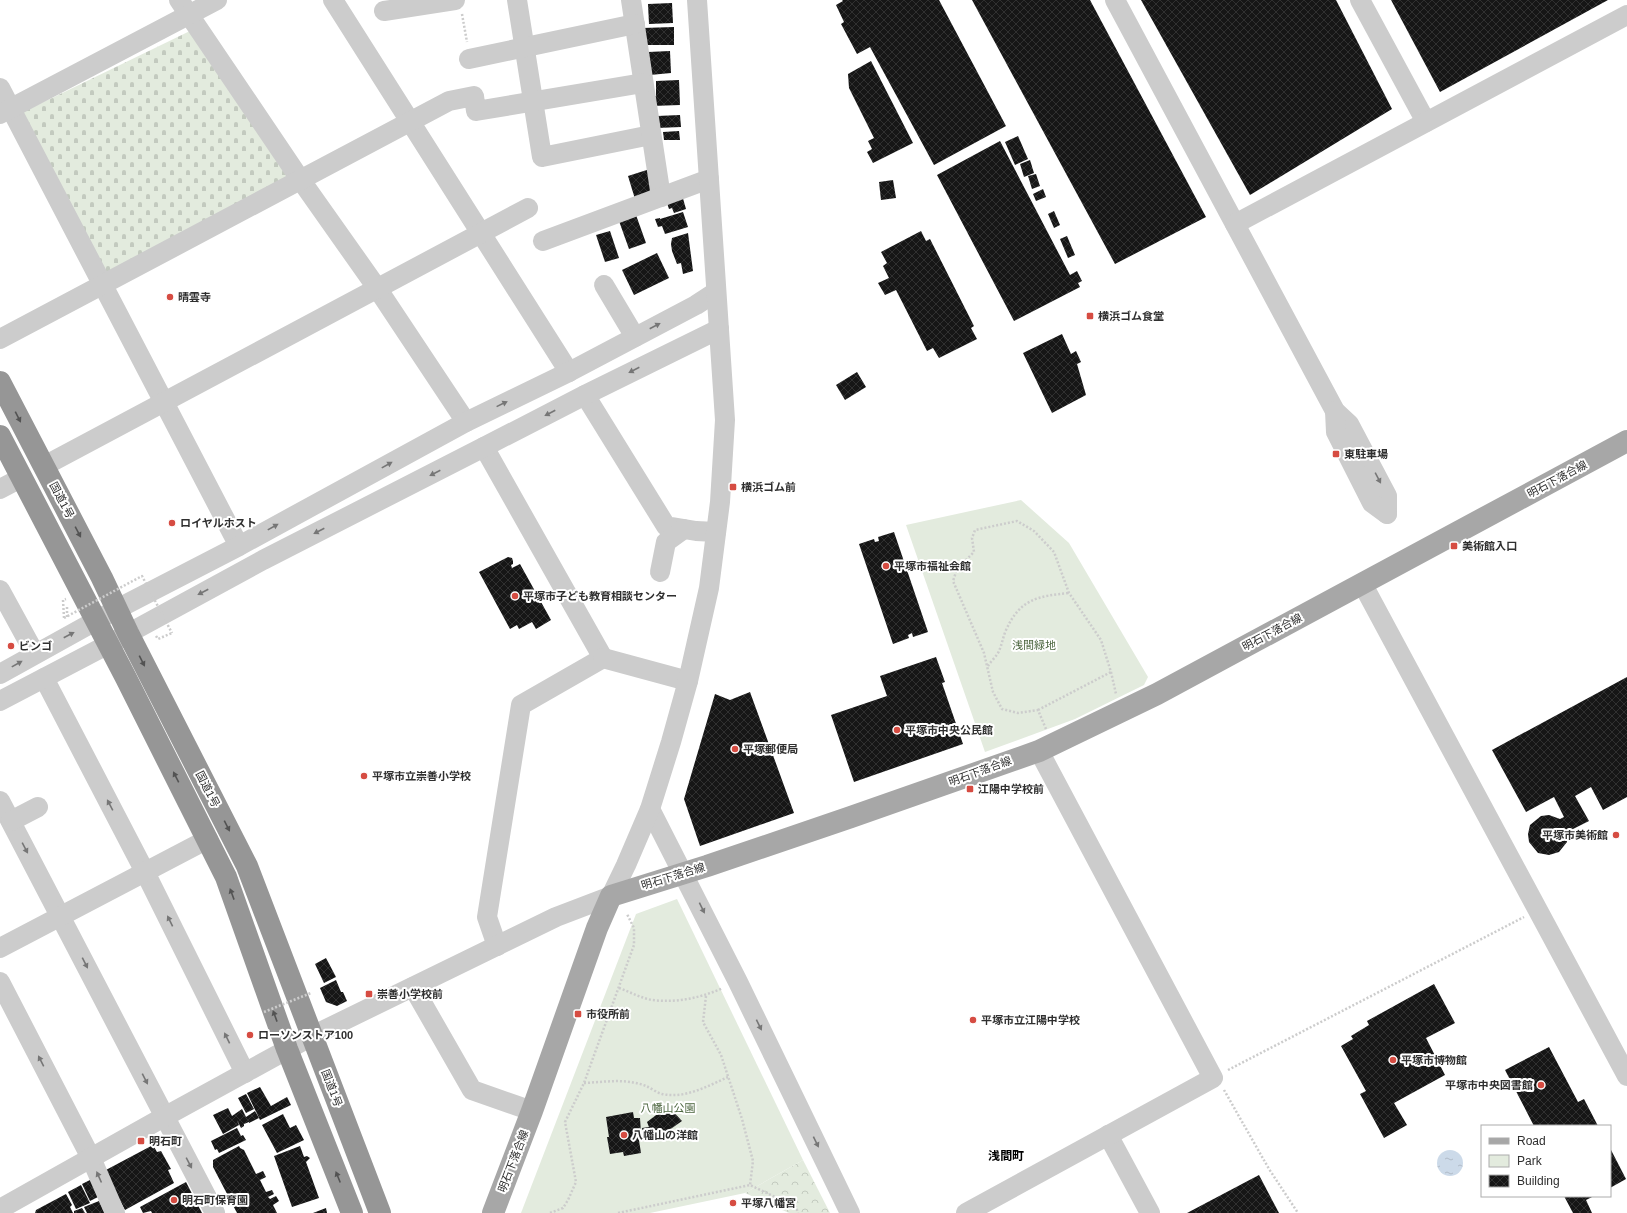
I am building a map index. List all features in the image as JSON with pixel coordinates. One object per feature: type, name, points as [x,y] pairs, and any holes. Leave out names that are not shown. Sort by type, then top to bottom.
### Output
[{"type":"highway","name":"国道1号","points":[[0,382],[102,578],[128,633],[247,866],[378,1210]]},
{"type":"highway","name":"国道1号","points":[[0,436],[96,620],[107,645],[126,678],[226,877],[287,1049],[352,1213]]},
{"type":"main road","name":"明石下落合線","points":[[494,1213],[597,928],[611,896],[851,817],[1043,742],[1157,694],[1627,441]]},
{"type":"street","points":[[5,111],[184,8],[218,0]]},
{"type":"street","points":[[333,0],[569,372]]},
{"type":"street","points":[[384,11],[455,0]]},
{"type":"street","points":[[517,0],[532,102],[542,157],[651,135]]},
{"type":"street","points":[[631,0],[661,197]]},
{"type":"street","points":[[4,1206],[164,1116],[312,1036],[556,918],[611,896],[650,809],[688,681],[709,588],[720,502],[724,420],[697,0]]},
{"type":"street","points":[[1115,0],[1335,411]]},
{"type":"street","points":[[1360,0],[1426,122]]},
{"type":"street","points":[[184,8],[300,179],[377,288],[466,422]]},
{"type":"street","points":[[1235,224],[1627,15]]},
{"type":"street","points":[[469,59],[634,24]]},
{"type":"street","points":[[0,339],[449,101],[474,96],[476,111],[644,83]]},
{"type":"street","points":[[0,88],[5,111],[102,285],[239,546]]},
{"type":"street","points":[[543,241],[709,179]]},
{"type":"street","points":[[44,466],[528,208]]},
{"type":"street","points":[[604,286],[635,337]]},
{"type":"street","points":[[0,674],[96,620],[239,546],[466,422],[569,372],[696,305],[716,292]]},
{"type":"street","points":[[0,701],[107,645],[263,560],[585,395],[719,329]]},
{"type":"street","points":[[585,395],[666,526],[716,532]]},
{"type":"street","points":[[484,448],[603,658]]},
{"type":"street","points":[[0,489],[21,478]]},
{"type":"street","points":[[660,572],[666,542],[684,529]]},
{"type":"street","points":[[1362,583],[1625,1069]]},
{"type":"street","points":[[0,590],[35,654]]},
{"type":"street","points":[[497,946],[487,917],[521,705],[603,658],[688,681]]},
{"type":"street","points":[[44,678],[145,872],[244,1073]]},
{"type":"street","points":[[966,1213],[1213,1078],[1043,742]]},
{"type":"street","points":[[0,801],[215,1213]]},
{"type":"street","points":[[11,822],[38,807]]},
{"type":"street","points":[[650,809],[684,873],[738,982],[850,1213]]},
{"type":"street","points":[[0,948],[208,839]]},
{"type":"street","points":[[0,982],[91,1158],[115,1213]]},
{"type":"street","points":[[413,987],[472,1090],[532,1111]]},
{"type":"street","points":[[1108,1135],[1150,1213]]},
{"type":"path","points":[[1111,672],[1038,710],[1018,713],[1002,709],[992,692],[984,653],[953,581],[957,569],[974,552],[972,538],[975,530],[1017,521],[1034,531],[1054,552],[1069,593],[1101,640],[1111,672],[1116,695]]},
{"type":"path","points":[[68,612],[67,598],[63,600],[64,618],[142,576],[172,632]]},
{"type":"path","points":[[987,666],[998,652],[1006,630],[1017,610],[1028,602],[1041,596],[1069,593]]},
{"type":"path","points":[[1038,710],[1043,742]]},
{"type":"path","points":[[550,1213],[563,1208],[576,1182],[565,1122],[584,1083],[634,945],[634,928],[627,914]]},
{"type":"path","points":[[1298,1213],[1269,1169],[1229,1098],[1220,1084],[1213,1078],[1524,917]]},
{"type":"path","points":[[619,988],[651,1000],[682,1000],[706,996],[738,982]]},
{"type":"path","points":[[264,1012],[311,993]]},
{"type":"path","points":[[706,996],[703,1022],[721,1055],[753,1161],[750,1185]]},
{"type":"path","points":[[584,1083],[621,1080],[646,1085],[662,1094],[679,1094],[697,1090],[728,1077]]},
{"type":"path","points":[[618,1213],[750,1185],[796,1207],[798,1213]]},
{"type":"green space","points":[[192,30],[293,178],[103,275],[19,114]]},
{"type":"green space","name":"浅間緑地","points":[[1021,500],[1069,543],[1148,677],[1144,685],[1075,719],[985,752],[906,525]]},
{"type":"green space","name":"八幡山公園","points":[[677,899],[803,1160],[745,1193],[650,1213],[521,1213],[636,914]]},
{"type":"green space","points":[[803,1160],[830,1213],[789,1213],[745,1193]]},
{"type":"water","points":[[1450,1150],[1459,1154],[1463,1163],[1459,1172],[1450,1176],[1441,1172],[1437,1163],[1441,1154]]},
{"type":"building","points":[[842,0],[939,0],[1006,126],[934,165],[870,47],[857,54],[841,24],[844,22],[836,5],[843,1]]},
{"type":"building","points":[[972,0],[1090,0],[1206,217],[1115,264]]},
{"type":"building","points":[[1141,0],[1336,0],[1392,109],[1250,195]]},
{"type":"building","points":[[1391,0],[1608,0],[1440,92]]},
{"type":"building","points":[[672,3],[673,23],[649,24],[648,4]]},
{"type":"building","points":[[674,27],[674,45],[647,45],[642,28]]},
{"type":"building","points":[[670,51],[671,73],[650,75],[648,52]]},
{"type":"building","points":[[871,61],[913,143],[873,163],[867,152],[872,149],[868,141],[874,138],[849,88],[848,74]]},
{"type":"building","points":[[679,80],[680,105],[652,106],[651,96],[656,96],[656,81]]},
{"type":"building","points":[[680,115],[681,127],[657,128],[657,116]]},
{"type":"building","points":[[679,131],[680,140],[664,140],[663,132]]},
{"type":"building","points":[[1018,136],[1028,159],[1015,165],[1005,142]]},
{"type":"building","points":[[1000,141],[1070,275],[1077,271],[1082,281],[1078,283],[1080,287],[1014,321],[937,175]]},
{"type":"building","points":[[1030,160],[1034,173],[1024,177],[1020,164]]},
{"type":"building","points":[[653,168],[656,193],[635,199],[628,176]]},
{"type":"building","points":[[1036,174],[1040,186],[1032,189],[1028,176]]},
{"type":"building","points":[[893,180],[896,198],[881,200],[879,182]]},
{"type":"building","points":[[1043,189],[1046,197],[1036,201],[1033,194]]},
{"type":"building","points":[[682,195],[686,209],[674,213],[672,208],[669,209],[666,200]]},
{"type":"building","points":[[1054,211],[1060,225],[1054,228],[1048,214]]},
{"type":"building","points":[[683,212],[688,227],[665,234],[662,226],[658,227],[655,219],[660,219]]},
{"type":"building","points":[[636,215],[646,243],[629,249],[619,221]]},
{"type":"building","points":[[610,231],[619,258],[605,262],[596,235]]},
{"type":"building","points":[[921,231],[926,241],[930,239],[974,326],[971,328],[977,339],[939,358],[933,348],[927,351],[896,290],[885,295],[878,283],[889,278],[883,266],[887,263],[881,252]]},
{"type":"building","points":[[688,233],[693,271],[683,274],[681,263],[677,264],[671,244],[672,238]]},
{"type":"building","points":[[1067,236],[1075,255],[1068,258],[1060,239]]},
{"type":"building","points":[[657,253],[669,278],[634,295],[622,270]]},
{"type":"building","points":[[1062,334],[1071,354],[1076,351],[1081,362],[1077,364],[1086,395],[1052,413],[1023,353]]},
{"type":"building","points":[[857,372],[866,387],[845,400],[836,385]]},
{"type":"building","name":"平塚市福祉会館","points":[[894,532],[928,632],[913,637],[912,633],[908,635],[909,638],[893,644],[859,544],[874,539],[875,542],[879,541],[878,537]]},
{"type":"building","name":"平塚市子ども教育相談センター","points":[[508,557],[512,558],[512,568],[520,564],[551,620],[536,629],[532,622],[519,629],[517,625],[510,629],[479,572]]},
{"type":"building","name":"平塚市中央公民館","points":[[936,657],[945,682],[942,683],[963,744],[854,782],[831,715],[887,696],[880,676]]},
{"type":"building","name":"平塚市美術館","points":[[1627,677],[1627,797],[1603,810],[1591,787],[1575,796],[1589,821],[1567,832],[1567,842],[1559,852],[1549,855],[1538,853],[1529,842],[1528,834],[1530,825],[1541,816],[1549,815],[1560,819],[1564,817],[1554,797],[1526,812],[1492,750]]},
{"type":"building","name":"平塚郵便局","points":[[750,692],[794,813],[700,846],[684,799],[715,694],[730,700]]},
{"type":"building","points":[[326,958],[336,977],[324,983],[315,964]]},
{"type":"building","points":[[336,980],[347,1001],[337,1006],[326,1002],[320,988]]},
{"type":"building","name":"平塚市博物館","points":[[1434,984],[1455,1023],[1426,1038],[1445,1075],[1394,1103],[1407,1125],[1384,1138],[1360,1094],[1366,1091],[1341,1046],[1353,1039],[1351,1036],[1369,1025],[1367,1021]]},
{"type":"building","name":"平塚市中央図書館","points":[[1549,1047],[1578,1102],[1584,1099],[1597,1125],[1533,1125],[1505,1070]]},
{"type":"building","points":[[260,1087],[271,1106],[287,1097],[291,1105],[260,1120],[247,1093]]},
{"type":"building","points":[[246,1094],[254,1109],[246,1113],[238,1098]]},
{"type":"building","points":[[668,1106],[682,1121],[665,1133],[662,1129],[643,1133],[642,1128],[649,1127],[647,1122]]},
{"type":"building","points":[[228,1108],[232,1116],[242,1109],[246,1117],[255,1111],[259,1118],[244,1124],[241,1128],[237,1120],[239,1125],[223,1134],[213,1115]]},
{"type":"building","name":"八幡山の洋館","points":[[633,1112],[634,1118],[640,1118],[641,1133],[638,1134],[641,1153],[624,1156],[623,1152],[610,1154],[606,1117]]},
{"type":"building","points":[[283,1114],[290,1128],[296,1125],[304,1140],[277,1153],[262,1125]]},
{"type":"building","points":[[237,1128],[241,1136],[243,1135],[246,1140],[219,1153],[217,1149],[215,1150],[211,1141]]},
{"type":"building","points":[[153,1145],[157,1152],[161,1151],[171,1169],[168,1170],[174,1183],[125,1210],[104,1171]]},
{"type":"building","points":[[239,1146],[244,1150],[256,1174],[263,1171],[266,1177],[260,1180],[266,1192],[272,1190],[274,1194],[268,1197],[270,1199],[276,1196],[279,1201],[273,1205],[277,1213],[237,1213],[213,1167],[213,1160]]},
{"type":"building","points":[[300,1146],[304,1157],[307,1156],[310,1158],[306,1162],[319,1198],[292,1207],[274,1156]]},
{"type":"building","points":[[1611,1150],[1626,1179],[1611,1187]]},
{"type":"building","points":[[1259,1175],[1279,1213],[1187,1213]]},
{"type":"building","points":[[92,1179],[100,1196],[90,1201],[82,1184]]},
{"type":"building","points":[[186,1182],[202,1213],[152,1213],[151,1211],[143,1213],[140,1207]]},
{"type":"building","points":[[81,1185],[90,1203],[76,1209],[68,1192]]},
{"type":"building","points":[[66,1194],[72,1205],[70,1207],[73,1213],[35,1213],[36,1210]]},
{"type":"building","points":[[1565,1197],[1592,1197],[1586,1200],[1592,1213],[1573,1213]]},
{"type":"building","points":[[99,1201],[105,1213],[87,1213],[84,1207]]},
{"type":"building","points":[[82,1208],[85,1213],[74,1213],[74,1211]]},
{"type":"building","points":[[326,1208],[327,1213],[313,1213]]},
{"type":"place","name":"晴雲寺","points":[[170,297]]},
{"type":"place","name":"横浜ゴム食堂","points":[[1090,316]]},
{"type":"place","name":"東駐車場","points":[[1336,454]]},
{"type":"place","name":"横浜ゴム前","points":[[733,487]]},
{"type":"place","name":"ロイヤルホスト","points":[[172,523]]},
{"type":"place","name":"美術館入口","points":[[1454,546]]},
{"type":"place","name":"平塚市福祉会館","points":[[886,566]]},
{"type":"place","name":"平塚市子ども教育相談センター","points":[[515,596]]},
{"type":"place","name":"ビンゴ","points":[[11,646]]},
{"type":"place","name":"平塚市中央公民館","points":[[897,730]]},
{"type":"place","name":"平塚郵便局","points":[[735,749]]},
{"type":"place","name":"平塚市立崇善小学校","points":[[364,776]]},
{"type":"place","name":"江陽中学校前","points":[[970,789]]},
{"type":"place","name":"平塚市美術館","points":[[1616,835]]},
{"type":"place","name":"崇善小学校前","points":[[369,994]]},
{"type":"place","name":"市役所前","points":[[578,1014]]},
{"type":"place","name":"平塚市立江陽中学校","points":[[973,1020]]},
{"type":"place","name":"ローソンストア100","points":[[250,1035]]},
{"type":"place","name":"平塚市博物館","points":[[1393,1060]]},
{"type":"place","name":"平塚市中央図書館","points":[[1541,1085]]},
{"type":"place","name":"八幡山の洋館","points":[[624,1135]]},
{"type":"place","name":"明石町","points":[[141,1141]]},
{"type":"place","name":"明石町保育園","points":[[174,1200]]},
{"type":"place","name":"平塚八幡宮","points":[[733,1203]]},
{"type":"district","name":"浅間町","points":[[1006,1156]]}]
